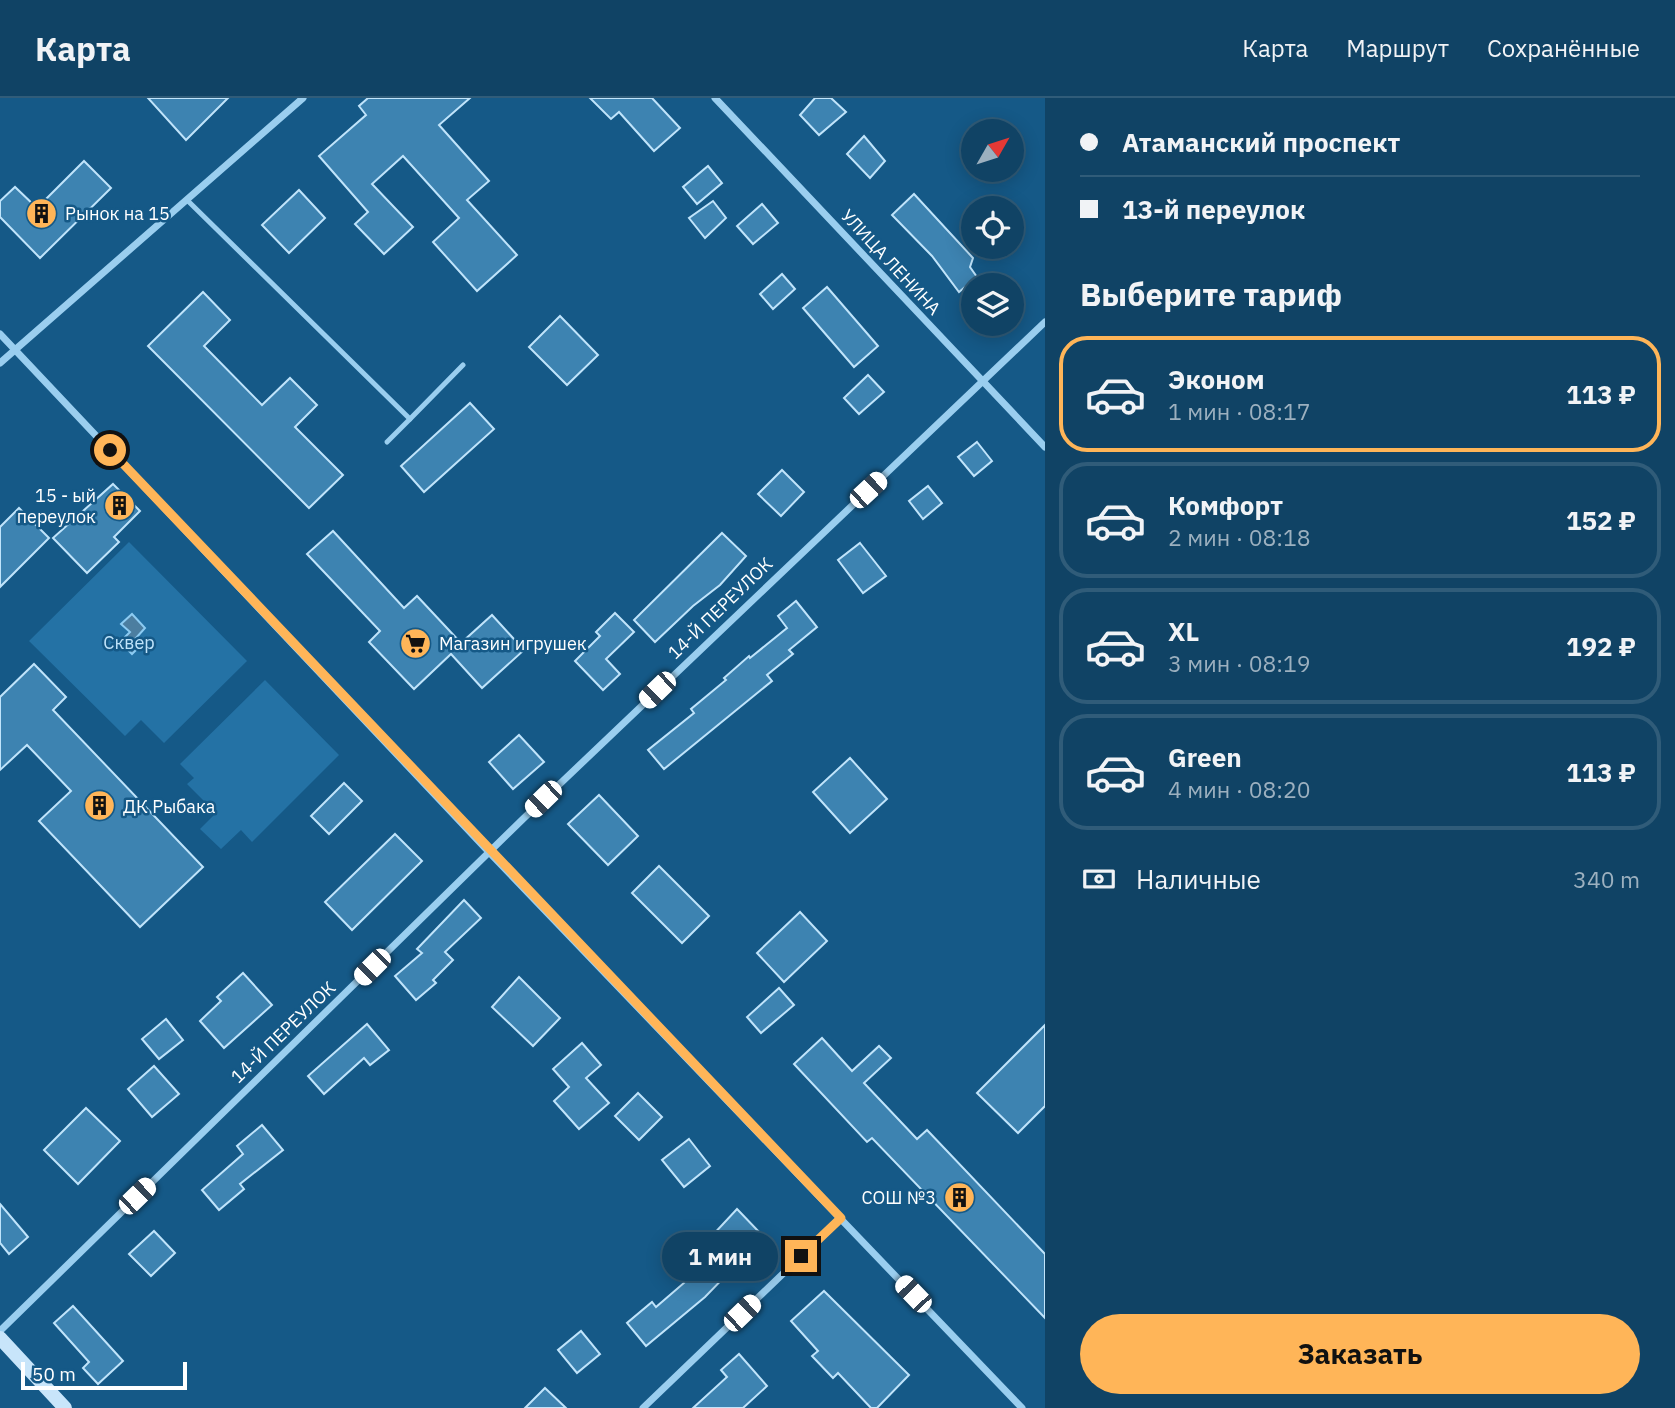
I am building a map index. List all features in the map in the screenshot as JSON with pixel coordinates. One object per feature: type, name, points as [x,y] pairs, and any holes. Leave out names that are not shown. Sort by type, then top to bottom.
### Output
[{"type":"main road","points":[[0,1338],[65,1408]]},
{"type":"street","points":[[0,363],[303,98]]},
{"type":"street","name":"УЛИЦА ЛЕНИНА","points":[[715,98],[1045,447]]},
{"type":"street","name":"14-Й ПЕРЕУЛОК","points":[[0,1331],[489,852],[1045,322]]},
{"type":"street","points":[[0,334],[489,852],[1022,1408]]},
{"type":"street","points":[[643,1408],[841,1218]]},
{"type":"lane","points":[[187,200],[410,419]]},
{"type":"lane","points":[[387,442],[463,365]]},
{"type":"green space","name":"Сквер","points":[[129,542],[247,661],[164,743],[141,720],[125,736],[29,641]]},
{"type":"green space","points":[[265,680],[339,755],[252,842],[241,830],[221,849],[200,829],[216,813],[187,784],[194,778],[180,764]]},
{"type":"shaded area","points":[[132,614],[145,628],[136,638],[142,644],[132,654],[120,642],[130,632],[121,624]]},
{"type":"building","points":[[148,98],[228,98],[186,140]]},
{"type":"building","points":[[368,98],[470,98],[439,125],[489,181],[467,200],[517,255],[477,291],[433,242],[459,218],[403,156],[372,184],[413,227],[384,254],[355,224],[368,212],[319,156],[366,115],[359,106]]},
{"type":"building","points":[[590,98],[652,98],[680,128],[654,151],[619,112],[611,119]]},
{"type":"building","points":[[815,98],[831,98],[846,112],[819,135],[800,115]]},
{"type":"building","points":[[864,136],[885,161],[870,178],[847,154]]},
{"type":"building","name":"Рынок на 15","points":[[84,161],[111,188],[40,258],[0,217],[0,201],[15,187],[37,208]]},
{"type":"building","points":[[708,166],[722,183],[697,204],[683,187]]},
{"type":"building","points":[[299,190],[325,218],[289,253],[262,225]]},
{"type":"building","points":[[914,194],[961,245],[961,259],[973,259],[970,267],[974,273],[961,273],[961,290],[959,292],[932,256],[892,215]]},
{"type":"building","points":[[713,201],[726,218],[705,238],[689,218]]},
{"type":"building","points":[[762,204],[778,223],[753,244],[737,226]]},
{"type":"building","points":[[782,274],[795,289],[773,309],[760,294]]},
{"type":"building","points":[[827,287],[878,346],[854,367],[803,308]]},
{"type":"building","points":[[203,292],[230,320],[204,346],[262,405],[290,378],[317,405],[295,427],[343,475],[309,508],[148,346]]},
{"type":"building","points":[[560,316],[598,355],[567,385],[529,347]]},
{"type":"building","points":[[868,375],[884,392],[859,414],[844,398]]},
{"type":"building","points":[[470,403],[494,429],[424,492],[401,466]]},
{"type":"building","points":[[977,442],[992,461],[974,476],[958,457]]},
{"type":"building","points":[[782,470],[804,492],[781,516],[758,494]]},
{"type":"building","points":[[113,484],[140,511],[114,537],[119,542],[87,573],[53,538]]},
{"type":"building","points":[[928,486],[942,503],[923,519],[909,501]]},
{"type":"building","points":[[19,508],[49,538],[0,587],[0,527]]},
{"type":"building","points":[[333,531],[404,608],[417,596],[461,643],[492,615],[524,650],[482,688],[451,654],[414,689],[369,642],[380,631],[307,554]]},
{"type":"building","points":[[722,533],[746,556],[720,585],[655,642],[634,620]]},
{"type":"building","points":[[860,543],[886,576],[863,593],[838,560]]},
{"type":"building","points":[[796,601],[817,627],[789,650],[793,654],[767,675],[772,681],[664,769],[648,750],[694,713],[691,709],[726,680],[724,678],[749,656],[750,658],[787,628],[778,616]]},
{"type":"building","points":[[615,613],[634,632],[606,659],[620,674],[603,690],[575,661],[600,636],[596,632]]},
{"type":"building","name":"ДК Рыбака","points":[[34,664],[66,697],[53,710],[203,867],[140,927],[39,821],[71,791],[27,745],[0,770],[0,697]]},
{"type":"building","points":[[519,735],[544,762],[513,789],[489,762]]},
{"type":"building","points":[[850,758],[887,799],[850,833],[813,792]]},
{"type":"building","points":[[344,783],[362,801],[329,834],[311,816]]},
{"type":"building","points":[[599,795],[638,836],[608,865],[568,824]]},
{"type":"building","points":[[395,834],[422,861],[352,930],[325,902]]},
{"type":"building","points":[[659,866],[709,916],[682,943],[632,893]]},
{"type":"building","points":[[464,900],[481,918],[445,952],[453,960],[433,980],[436,983],[416,1000],[395,976],[422,953],[417,949]]},
{"type":"building","points":[[800,912],[827,941],[784,982],[757,953]]},
{"type":"building","points":[[243,973],[272,1005],[224,1048],[200,1021],[221,1001],[217,997]]},
{"type":"building","points":[[519,977],[560,1018],[533,1046],[492,1007]]},
{"type":"building","points":[[779,988],[794,1005],[761,1033],[747,1017]]},
{"type":"building","points":[[166,1019],[183,1040],[159,1059],[142,1039]]},
{"type":"building","points":[[367,1024],[389,1050],[370,1065],[364,1058],[324,1094],[308,1076]]},
{"type":"building","points":[[1045,1025],[1045,1106],[1018,1133],[977,1093]]},
{"type":"building","points":[[822,1038],[852,1071],[879,1046],[891,1058],[864,1083],[917,1139],[927,1130],[1045,1254],[1045,1318],[872,1138],[867,1142],[794,1064]]},
{"type":"building","points":[[582,1043],[601,1065],[586,1078],[609,1103],[579,1129],[554,1101],[569,1087],[553,1069]]},
{"type":"building","points":[[154,1066],[179,1094],[152,1117],[128,1089]]},
{"type":"building","points":[[638,1093],[662,1117],[639,1140],[615,1116]]},
{"type":"building","points":[[86,1108],[120,1141],[78,1184],[44,1150]]},
{"type":"building","points":[[262,1125],[283,1150],[240,1184],[244,1189],[219,1210],[202,1190],[243,1154],[237,1146]]},
{"type":"building","points":[[689,1139],[710,1166],[684,1187],[662,1160]]},
{"type":"building","points":[[0,1204],[28,1237],[9,1254],[0,1243]]},
{"type":"building","points":[[737,1209],[761,1234],[733,1260],[737,1264],[705,1297],[646,1346],[627,1323],[652,1302],[656,1307],[692,1276],[683,1267]]},
{"type":"building","points":[[154,1231],[175,1253],[151,1276],[129,1254]]},
{"type":"building","points":[[824,1291],[909,1375],[877,1408],[871,1408],[838,1373],[833,1378],[812,1356],[818,1351],[791,1321]]},
{"type":"building","points":[[73,1306],[123,1361],[98,1384],[83,1368],[89,1362],[54,1323]]},
{"type":"building","points":[[581,1331],[600,1354],[577,1373],[558,1350]]},
{"type":"building","points":[[739,1354],[767,1386],[743,1408],[693,1408],[727,1377],[721,1370]]},
{"type":"building","points":[[545,1388],[566,1408],[525,1408]]},
{"type":"place","name":"Рынок на 15","points":[[42,213]]},
{"type":"place","name":"15 - ый переулок","points":[[119,505]]},
{"type":"place","name":"Магазин игрушек","points":[[416,643]]},
{"type":"place","name":"ДК Рыбака","points":[[100,806]]},
{"type":"place","name":"СОШ №3","points":[[959,1197]]},
{"type":"route","points":[[110,450],[489,852],[841,1218],[801,1256]]}]
